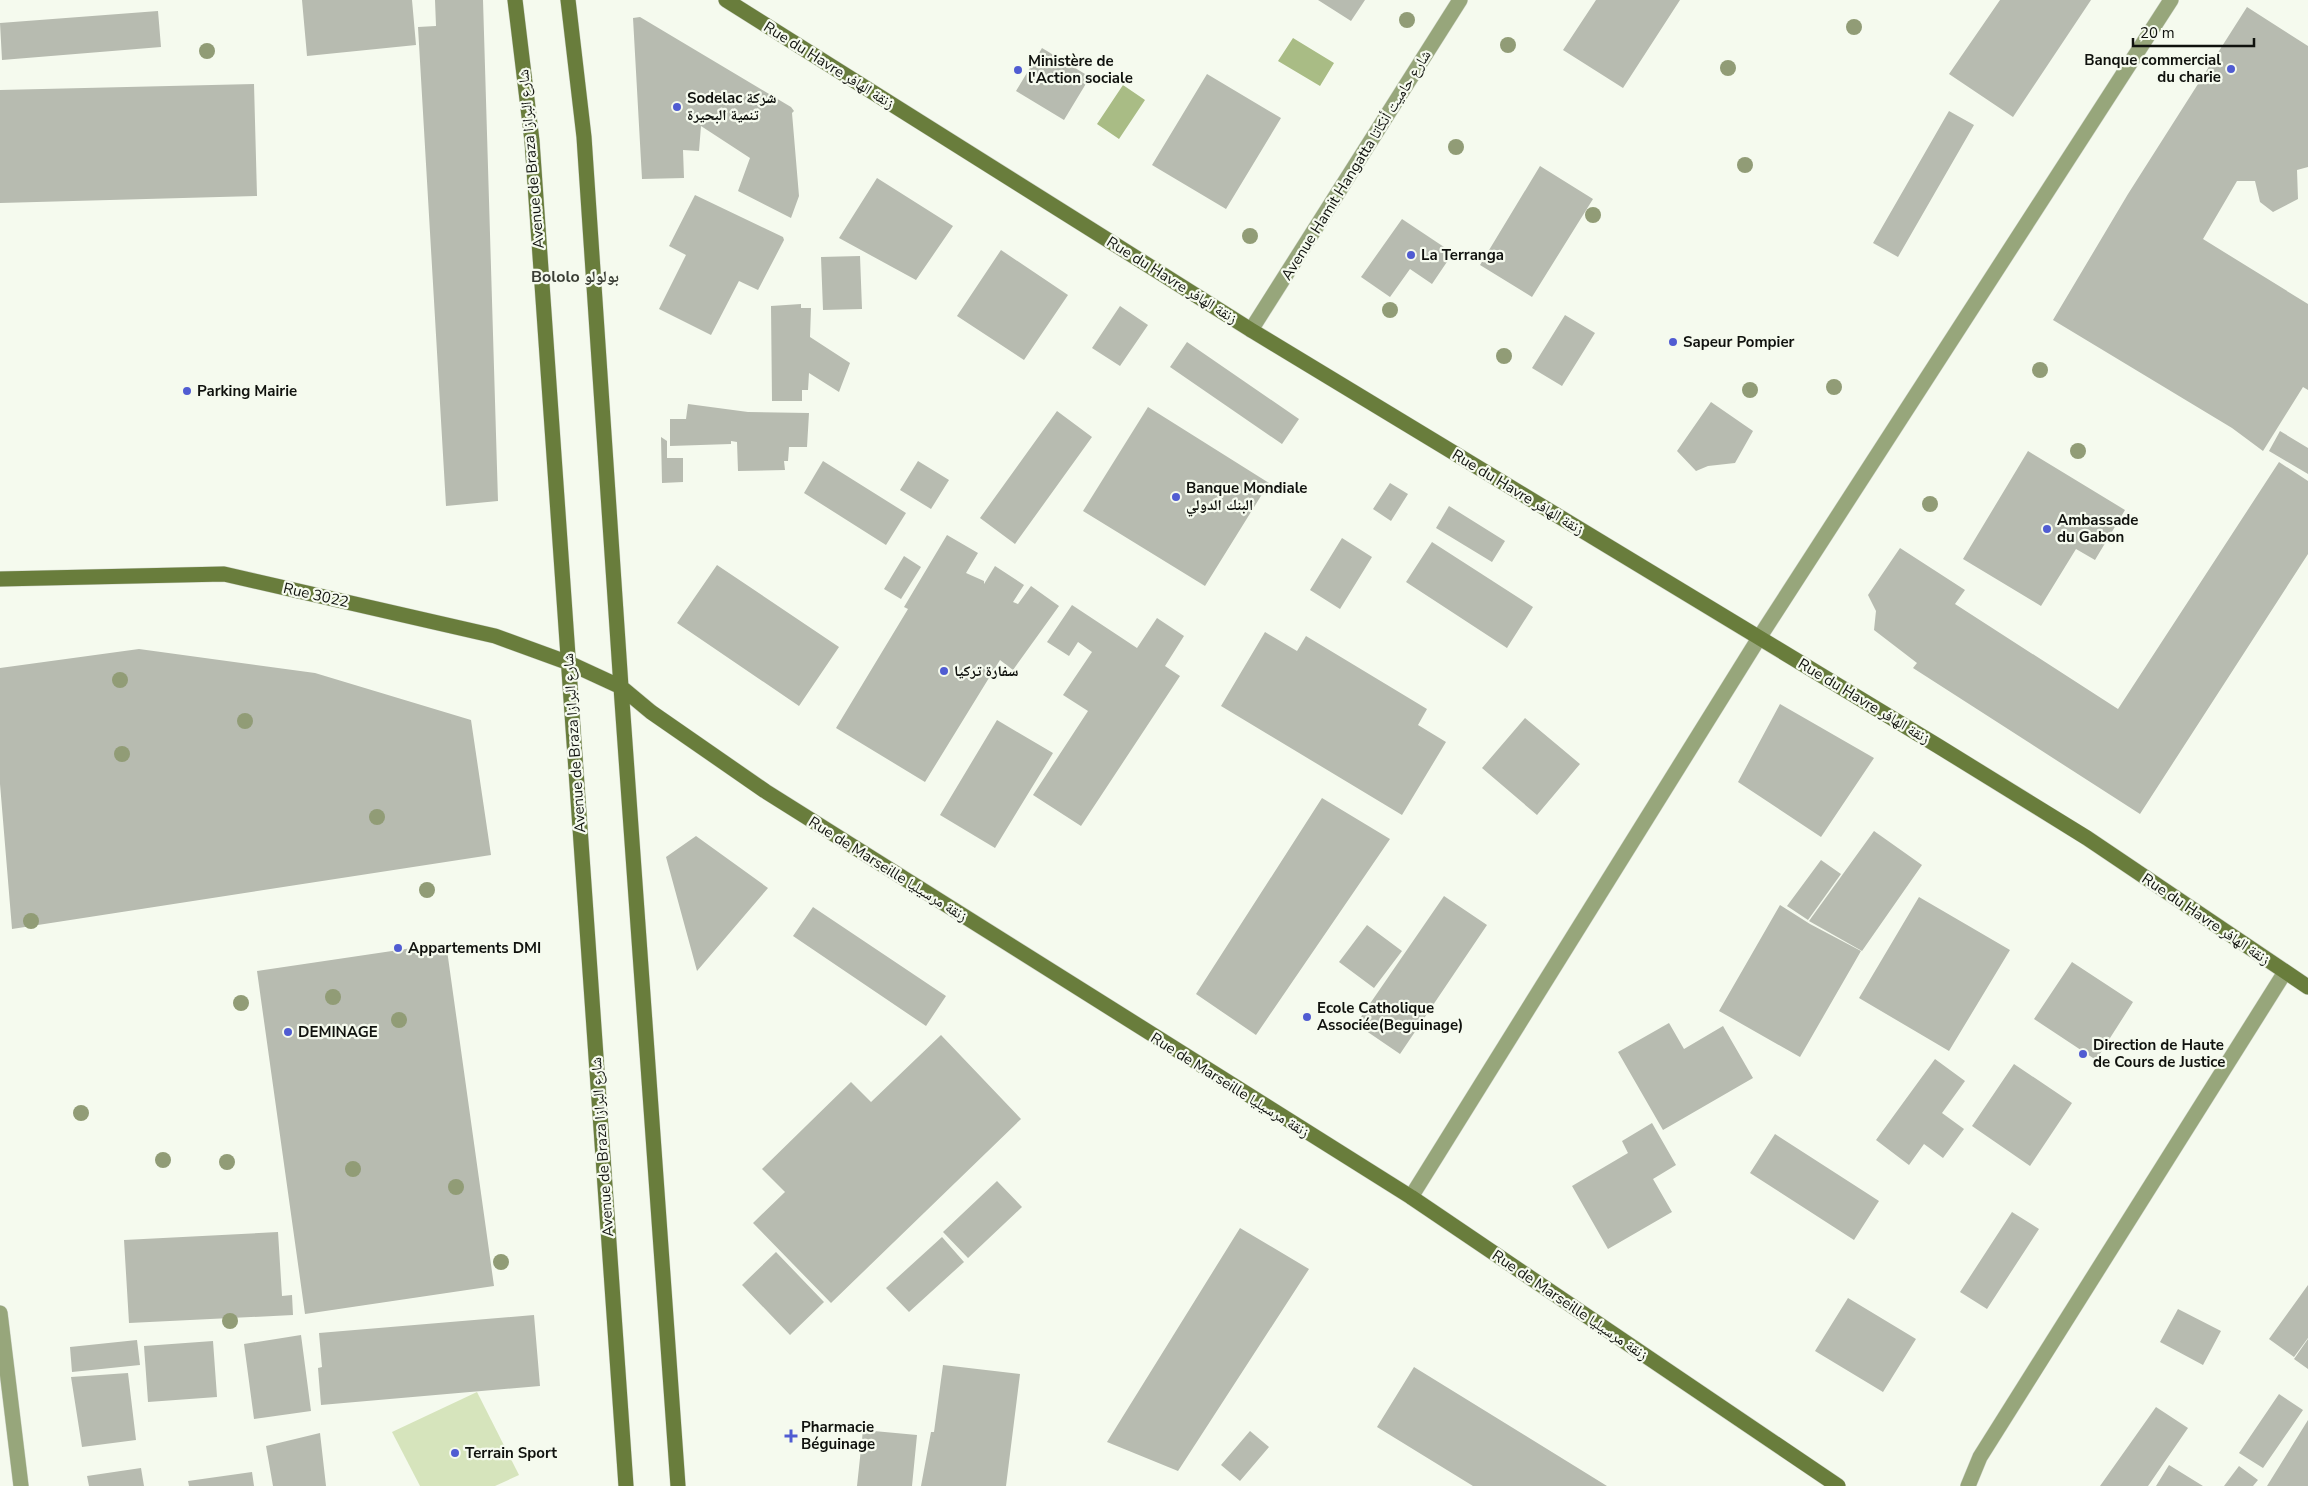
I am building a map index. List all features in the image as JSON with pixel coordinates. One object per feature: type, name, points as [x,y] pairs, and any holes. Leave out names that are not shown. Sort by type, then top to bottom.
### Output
[{"type":"main road","name":"Avenue de Braza شارع البرازا","points":[[516,0],[532,141],[626,1486]]},
{"type":"main road","points":[[568,0],[584,137],[678,1486]]},
{"type":"main road","name":"Rue du Havre زنقة الهافر","points":[[726,0],[1251,330],[2087,838],[2308,986]]},
{"type":"main road","name":"Rue 3022","points":[[0,579],[224,574],[495,636],[569,663],[621,687]]},
{"type":"main road","name":"Rue de Marseille زنقة مرسيليا","points":[[621,687],[651,712],[765,791],[1411,1197],[1838,1486]]},
{"type":"street","name":"Avenue Hamit Hangatta شارع حاميت أنكاتا","points":[[1251,330],[1460,0]]},
{"type":"street","points":[[1411,1197],[1759,638],[2171,0]]},
{"type":"street","points":[[1968,1486],[1980,1457],[2285,972]]},
{"type":"street","points":[[0,1313],[21,1486]]},
{"type":"shaded area","points":[[1293,38],[1334,63],[1320,86],[1278,61]]},
{"type":"shaded area","points":[[1123,85],[1145,100],[1119,139],[1097,124]]},
{"type":"shaded area","name":"Terrain Sport","points":[[477,1392],[519,1475],[495,1486],[420,1486],[392,1432]]},
{"type":"building","points":[[302,0],[412,0],[416,45],[307,56]]},
{"type":"building","points":[[435,0],[483,0],[498,501],[446,506],[418,27],[436,26]]},
{"type":"building","points":[[1318,0],[1365,0],[1351,21]]},
{"type":"building","points":[[1596,0],[1680,0],[1623,88],[1563,50]]},
{"type":"building","points":[[2000,0],[2091,0],[2013,117],[1949,74]]},
{"type":"building","points":[[2247,7],[2308,46],[2308,167],[2297,170],[2298,199],[2273,212],[2260,202],[2255,181],[2237,181],[2203,239],[2308,304],[2308,390],[2303,387],[2263,451],[2232,428],[2053,320],[2128,194]]},
{"type":"building","points":[[158,11],[161,47],[2,60],[0,23]]},
{"type":"building","points":[[640,17],[791,107],[794,111],[792,113],[799,196],[791,218],[738,191],[750,158],[701,126],[699,151],[683,150],[684,178],[642,179],[633,18]]},
{"type":"building","points":[[1042,48],[1090,77],[1064,120],[1016,91]]},
{"type":"building","points":[[1207,74],[1281,118],[1226,209],[1152,165]]},
{"type":"building","points":[[254,84],[257,196],[0,203],[0,90]]},
{"type":"building","points":[[1949,111],[1974,125],[1898,257],[1873,243]]},
{"type":"building","points":[[1540,166],[1593,199],[1532,297],[1480,265]]},
{"type":"building","points":[[877,178],[953,226],[916,280],[839,238]]},
{"type":"building","points":[[695,195],[783,237],[784,240],[758,290],[739,281],[711,335],[659,309],[686,255],[669,246]]},
{"type":"building","points":[[1402,219],[1453,253],[1432,284],[1410,269],[1390,297],[1361,277]]},
{"type":"building","points":[[1001,250],[1068,295],[1024,360],[957,316]]},
{"type":"building","points":[[860,256],[862,309],[823,310],[821,257]]},
{"type":"building","points":[[801,304],[801,308],[811,308],[810,337],[850,363],[839,392],[809,373],[808,390],[802,390],[802,401],[772,401],[771,306]]},
{"type":"building","points":[[1120,306],[1148,325],[1120,366],[1092,348]]},
{"type":"building","points":[[1565,315],[1595,333],[1562,386],[1532,368]]},
{"type":"building","points":[[1187,342],[1299,419],[1282,444],[1170,367]]},
{"type":"building","points":[[1711,402],[1753,431],[1735,463],[1708,466],[1696,471],[1677,451]]},
{"type":"building","points":[[688,404],[748,412],[809,413],[807,447],[789,447],[788,461],[784,461],[785,470],[738,471],[737,442],[731,441],[731,444],[670,446],[670,419],[686,419]]},
{"type":"building","name":"Banque Mondiale البنك الدولي","points":[[1148,407],[1269,483],[1205,586],[1083,511]]},
{"type":"building","points":[[1057,411],[1092,437],[1015,544],[980,518]]},
{"type":"building","points":[[2280,431],[2308,448],[2308,474],[2269,451]]},
{"type":"building","points":[[661,437],[667,441],[667,458],[683,458],[683,482],[662,483]]},
{"type":"building","name":"Ambassade du Gabon","points":[[2028,451],[2125,510],[2095,560],[2076,549],[2041,606],[1963,559]]},
{"type":"building","points":[[823,461],[906,513],[886,545],[804,493]]},
{"type":"building","points":[[918,461],[949,480],[931,509],[900,490]]},
{"type":"building","points":[[2279,462],[2308,481],[2308,554],[2140,814],[1913,668],[1917,663],[1874,630],[1876,611],[1868,595],[1900,548],[1965,590],[1955,604],[2118,709]]},
{"type":"building","points":[[1390,483],[1408,494],[1391,521],[1373,509]]},
{"type":"building","points":[[1449,506],[1505,541],[1492,562],[1436,528]]},
{"type":"building","points":[[947,535],[978,553],[966,573],[984,581],[984,584],[995,566],[1024,585],[1013,602],[1018,604],[1031,586],[1059,606],[1013,670],[1000,660],[925,782],[836,728],[908,609],[904,607]]},
{"type":"building","points":[[1342,538],[1372,557],[1340,609],[1310,590]]},
{"type":"building","points":[[1432,542],[1533,607],[1507,648],[1406,582]]},
{"type":"building","points":[[904,556],[921,567],[901,599],[884,589]]},
{"type":"building","points":[[717,565],[839,647],[799,706],[677,623]]},
{"type":"building","points":[[1072,605],[1137,648],[1157,618],[1184,636],[1165,666],[1180,676],[1081,826],[1033,795],[1088,711],[1063,695],[1092,652],[1078,642],[1069,656],[1047,642]]},
{"type":"building","points":[[1265,632],[1297,651],[1306,636],[1427,709],[1418,725],[1446,742],[1402,815],[1221,706]]},
{"type":"building","points":[[139,649],[315,673],[471,720],[491,855],[12,929],[0,784],[0,668]]},
{"type":"building","points":[[1780,704],[1874,758],[1821,837],[1738,782]]},
{"type":"building","points":[[1525,718],[1580,764],[1537,815],[1482,768]]},
{"type":"building","points":[[997,720],[1053,753],[995,848],[940,815]]},
{"type":"building","points":[[1322,798],[1390,839],[1256,1035],[1196,994]]},
{"type":"building","points":[[1874,831],[1922,865],[1862,951],[1809,921]]},
{"type":"building","points":[[696,836],[768,888],[697,971],[666,857]]},
{"type":"building","points":[[1821,860],[1841,874],[1808,920],[1787,906]]},
{"type":"building","points":[[1444,896],[1487,925],[1400,1054],[1356,1024]]},
{"type":"building","points":[[1919,897],[2010,950],[1949,1051],[1859,998]]},
{"type":"building","points":[[1780,905],[1810,924],[1861,951],[1800,1057],[1719,1011]]},
{"type":"building","points":[[813,907],[946,996],[926,1026],[793,936]]},
{"type":"building","points":[[1367,925],[1402,951],[1374,988],[1339,962]]},
{"type":"building","points":[[446,943],[494,1286],[305,1314],[257,971]]},
{"type":"building","points":[[2072,962],[2133,1002],[2096,1060],[2034,1019]]},
{"type":"building","points":[[1669,1023],[1684,1049],[1723,1026],[1753,1078],[1663,1130],[1618,1052]]},
{"type":"building","points":[[941,1035],[1021,1119],[831,1303],[753,1223],[785,1192],[762,1169],[851,1082],[871,1102]]},
{"type":"building","points":[[1935,1059],[1965,1081],[1942,1113],[1964,1129],[1943,1158],[1924,1144],[1909,1165],[1876,1140]]},
{"type":"building","points":[[2014,1064],[2072,1103],[2030,1166],[1972,1126]]},
{"type":"building","points":[[1652,1123],[1676,1165],[1653,1179],[1672,1212],[1608,1249],[1572,1186],[1628,1153],[1622,1141]]},
{"type":"building","points":[[1775,1134],[1879,1201],[1854,1240],[1750,1173]]},
{"type":"building","points":[[997,1181],[1022,1207],[968,1258],[943,1232]]},
{"type":"building","points":[[2012,1212],[2039,1229],[1987,1309],[1960,1292]]},
{"type":"building","points":[[1240,1228],[1309,1269],[1178,1471],[1107,1442]]},
{"type":"building","points":[[278,1232],[282,1296],[292,1295],[293,1315],[129,1323],[124,1240]]},
{"type":"building","points":[[942,1237],[964,1262],[909,1312],[886,1288]]},
{"type":"building","points":[[776,1252],[824,1302],[790,1335],[742,1285]]},
{"type":"building","points":[[2308,1285],[2308,1338],[2294,1357],[2269,1339]]},
{"type":"building","points":[[1848,1298],[1916,1339],[1883,1392],[1815,1351]]},
{"type":"building","points":[[2178,1309],[2221,1331],[2203,1365],[2160,1342]]},
{"type":"building","points":[[534,1315],[540,1386],[321,1405],[318,1368],[322,1367],[319,1333]]},
{"type":"building","points":[[301,1335],[311,1411],[254,1419],[244,1344]]},
{"type":"building","points":[[2308,1339],[2308,1369],[2294,1359]]},
{"type":"building","points":[[137,1340],[140,1365],[72,1372],[70,1347]]},
{"type":"building","points":[[213,1341],[217,1397],[148,1402],[144,1346]]},
{"type":"building","points":[[943,1365],[1020,1374],[1006,1486],[921,1486],[931,1432],[934,1432]]},
{"type":"building","points":[[1414,1367],[1607,1486],[1473,1486],[1377,1427]]},
{"type":"building","points":[[128,1373],[136,1440],[82,1447],[71,1377]]},
{"type":"building","points":[[2279,1394],[2303,1410],[2263,1468],[2239,1453]]},
{"type":"building","points":[[2156,1407],[2188,1428],[2148,1486],[2100,1486]]},
{"type":"building","points":[[2308,1420],[2308,1486],[2267,1486]]},
{"type":"building","points":[[863,1430],[917,1435],[912,1486],[857,1486]]},
{"type":"building","points":[[1250,1431],[1269,1447],[1240,1481],[1221,1465]]},
{"type":"building","points":[[320,1433],[326,1486],[273,1486],[266,1446]]},
{"type":"building","points":[[2169,1465],[2203,1486],[2156,1486]]},
{"type":"building","points":[[2239,1466],[2258,1480],[2253,1486],[2224,1486]]},
{"type":"building","points":[[141,1468],[144,1486],[89,1486],[87,1476]]},
{"type":"building","points":[[252,1472],[254,1486],[189,1486],[188,1481]]},
{"type":"place","name":"Banque commercial du charie","points":[[2231,69]]},
{"type":"place","name":"Ministère de l'Action sociale","points":[[1018,70]]},
{"type":"place","name":"Sodelac شركة تنمية البحيرة","points":[[677,107]]},
{"type":"place","name":"La Terranga","points":[[1411,255]]},
{"type":"place","name":"Sapeur Pompier","points":[[1673,342]]},
{"type":"place","name":"Parking Mairie","points":[[187,391]]},
{"type":"place","name":"Banque Mondiale البنك الدولي","points":[[1176,497]]},
{"type":"place","name":"Ambassade du Gabon","points":[[2047,529]]},
{"type":"place","name":"سفارة تركيا","points":[[944,671]]},
{"type":"place","name":"Appartements DMI","points":[[398,948]]},
{"type":"place","name":"Ecole Catholique Associée(Beguinage)","points":[[1307,1017]]},
{"type":"place","name":"DEMINAGE","points":[[288,1032]]},
{"type":"place","name":"Direction de Haute de Cours de Justice","points":[[2083,1054]]},
{"type":"place","name":"Pharmacie Béguinage","points":[[791,1436]]},
{"type":"place","name":"Terrain Sport","points":[[455,1453]]},
{"type":"district","name":"Bololo بولولو","points":[[575,277]]}]
